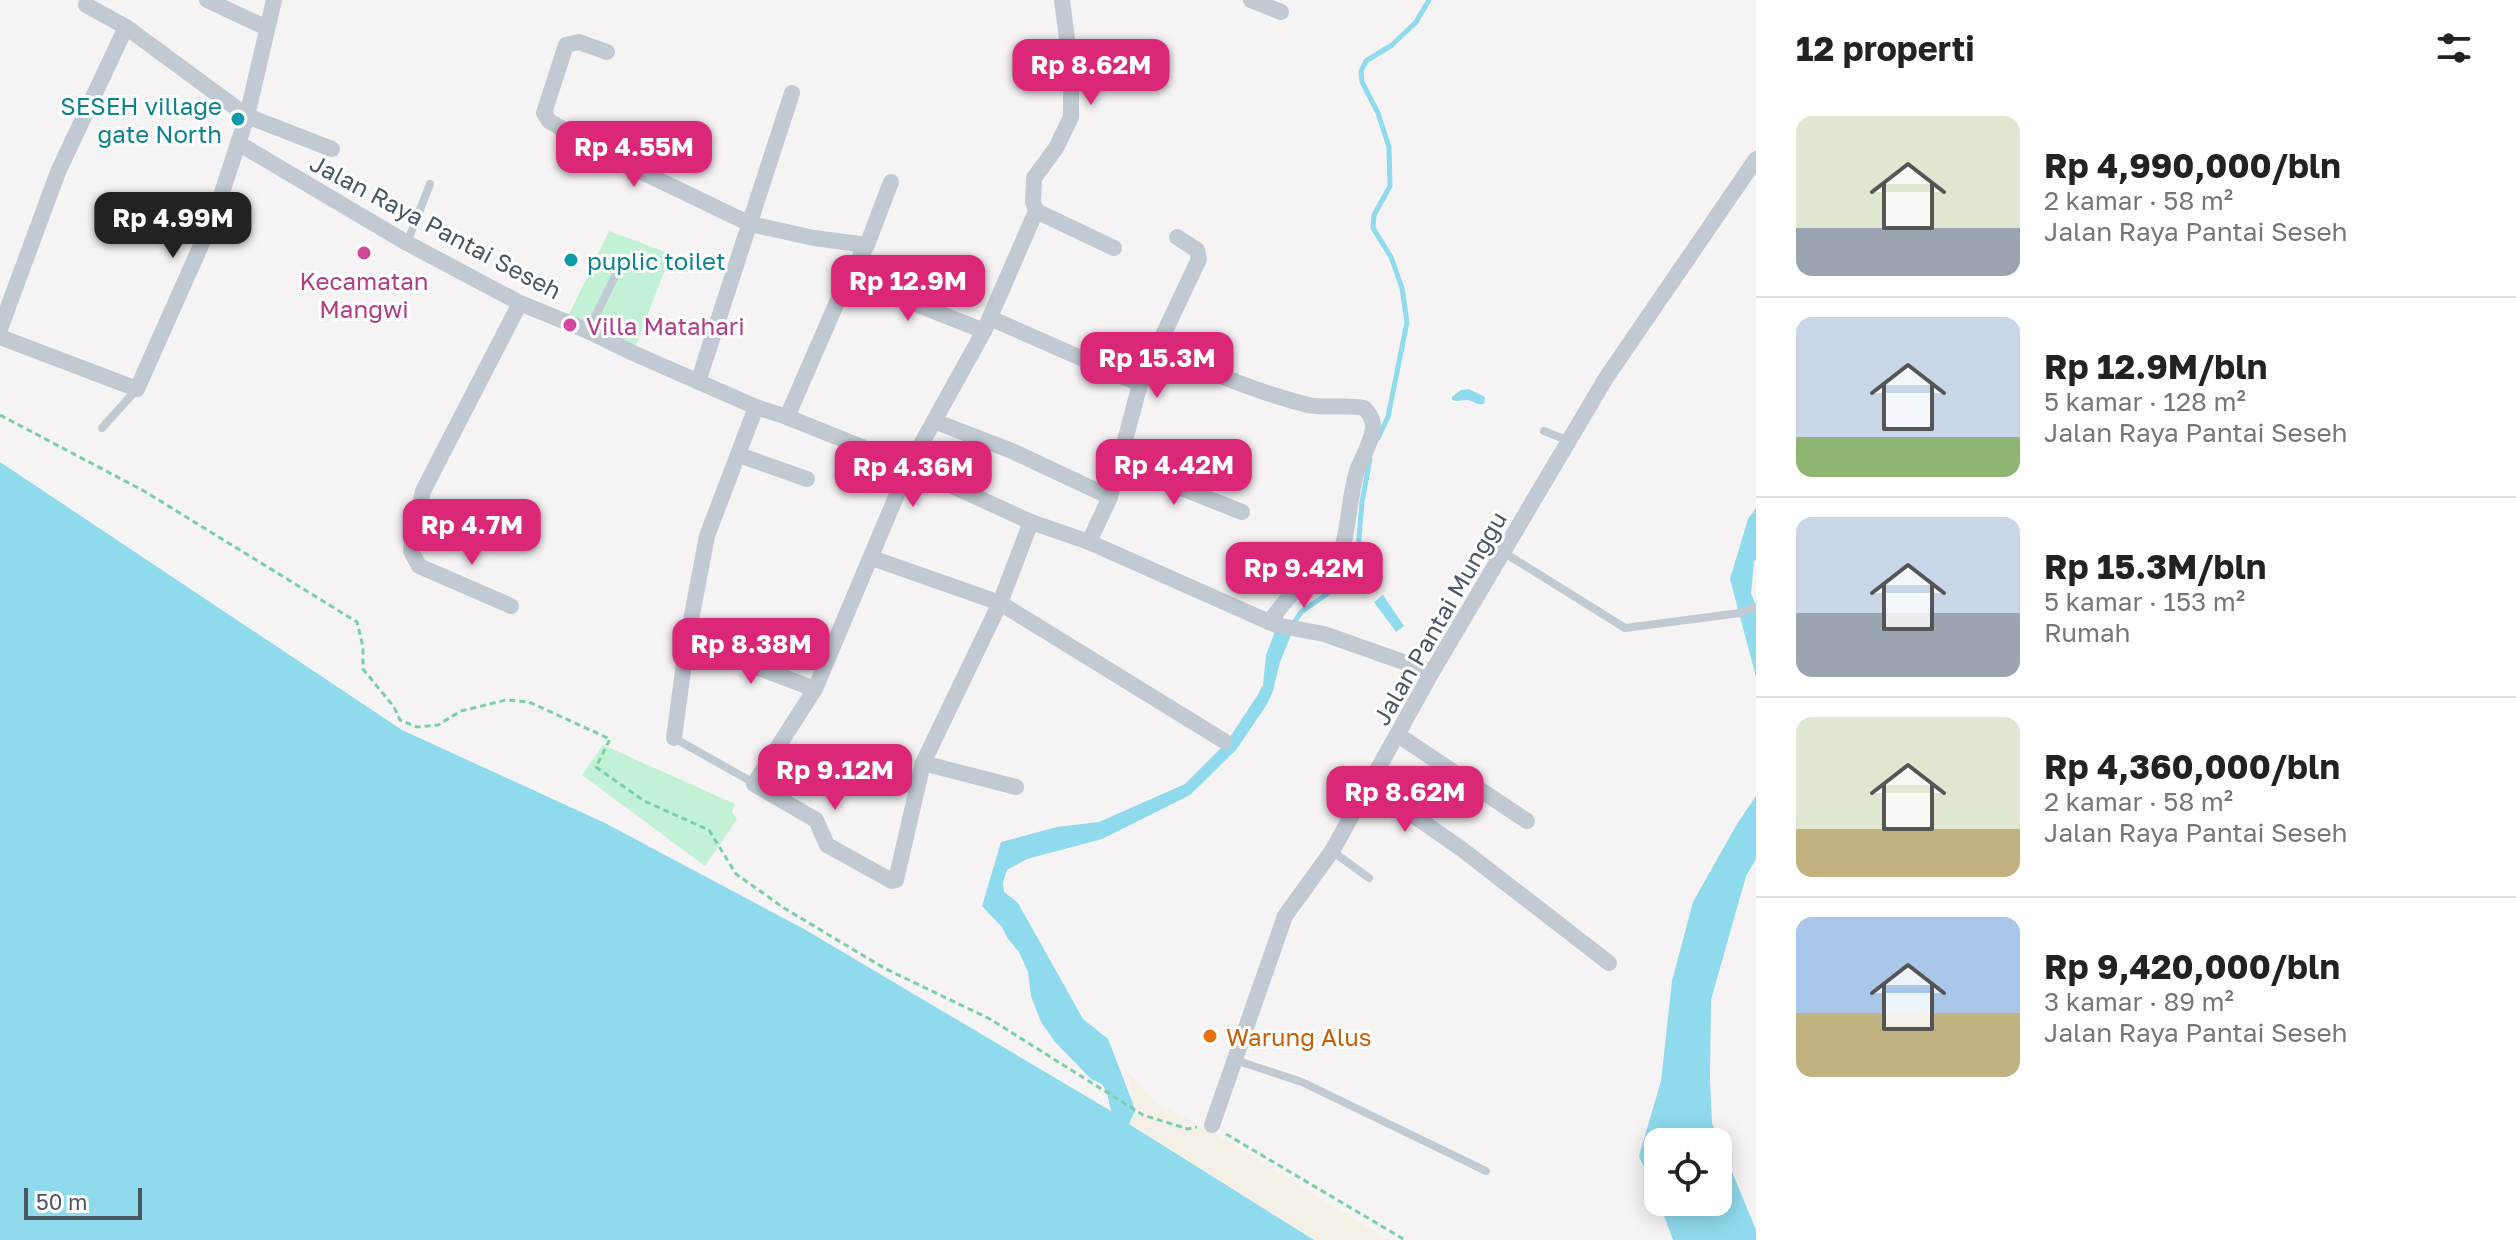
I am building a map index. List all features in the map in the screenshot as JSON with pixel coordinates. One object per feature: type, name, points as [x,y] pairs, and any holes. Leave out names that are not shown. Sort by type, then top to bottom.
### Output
[{"type":"street","points":[[207,0],[267,28]]},
{"type":"street","points":[[0,337],[137,389],[215,214],[247,116],[274,0]]},
{"type":"street","points":[[1031,522],[1000,603],[923,763],[894,882],[827,845],[816,820],[754,784],[815,689],[909,466],[987,325],[1036,211],[1032,194],[1034,178],[1056,148],[1071,117],[1071,70],[1062,0]]},
{"type":"street","points":[[1251,0],[1281,12]]},
{"type":"street","points":[[86,5],[126,27],[247,116],[332,149]]},
{"type":"street","points":[[0,329],[58,172],[126,27]]},
{"type":"street","points":[[607,52],[579,42],[566,45],[545,117],[609,156],[750,224],[814,238],[867,245]]},
{"type":"street","points":[[698,382],[792,93]]},
{"type":"street","name":"Jalan Raya Pantai Seseh","points":[[238,143],[407,243],[520,303],[698,382],[909,466],[1031,522],[1089,542],[1273,623],[1324,634],[1432,672]]},
{"type":"street","name":"Jalan Pantai Munggu","points":[[1212,1125],[1285,916],[1332,851],[1432,672],[1606,378],[1756,159]]},
{"type":"street","points":[[787,417],[848,277],[867,245],[891,182]]},
{"type":"street","points":[[1036,211],[1114,248]]},
{"type":"street","points":[[1089,542],[1121,464],[1140,384],[1199,259],[1197,250],[1177,237]]},
{"type":"street","points":[[848,277],[987,325],[1140,384]]},
{"type":"street","points":[[511,606],[419,566],[411,551],[423,491],[520,303]]},
{"type":"street","points":[[1158,348],[1209,372],[1271,394],[1311,405],[1364,408],[1370,415],[1373,424],[1371,435],[1351,493],[1339,558],[1321,580],[1295,591],[1273,623]]},
{"type":"street","points":[[674,738],[687,641],[707,536],[740,446],[760,408]]},
{"type":"street","points":[[934,421],[1012,451],[1110,497]]},
{"type":"street","points":[[739,455],[807,479]]},
{"type":"street","points":[[1121,464],[1242,512]]},
{"type":"street","points":[[872,558],[1000,603],[1224,741]]},
{"type":"street","points":[[687,641],[815,689]]},
{"type":"street","points":[[1398,735],[1527,821]]},
{"type":"street","points":[[923,763],[1016,787]]},
{"type":"street","points":[[1370,785],[1463,850],[1609,963]]},
{"type":"lane","points":[[407,243],[430,184]]},
{"type":"lane","points":[[588,331],[622,262]]},
{"type":"lane","points":[[102,428],[137,389]]},
{"type":"lane","points":[[1544,431],[1570,442]]},
{"type":"lane","points":[[1503,552],[1625,628],[1740,613],[1756,607]]},
{"type":"lane","points":[[674,738],[754,784]]},
{"type":"lane","points":[[1332,851],[1369,878]]},
{"type":"lane","points":[[1235,1060],[1302,1082],[1486,1171]]},
{"type":"path","points":[[0,415],[144,491],[357,622],[363,647],[363,669],[394,707],[400,720],[417,727],[438,725],[461,711],[506,700],[529,702],[610,739],[596,767],[644,801],[709,830],[736,874],[784,908],[884,968],[990,1019],[1143,1115],[1188,1129],[1212,1125],[1405,1240]]},
{"type":"green space","points":[[609,231],[671,254],[633,353],[566,321]]},
{"type":"green space","points":[[603,745],[735,804],[732,812],[737,819],[705,866],[582,775]]},
{"type":"sand","points":[[1127,1071],[1156,1103],[1209,1130],[1388,1240],[1314,1240],[1129,1123],[1135,1111]]},
{"type":"water","points":[[1469,389],[1485,397],[1484,404],[1452,400],[1461,390]]},
{"type":"water","points":[[0,462],[402,730],[605,823],[804,929],[1111,1111],[1102,1084],[1091,1079],[1055,1042],[1041,1022],[1031,996],[1028,972],[1019,952],[1002,927],[982,906],[1001,842],[1057,827],[1099,822],[1185,784],[1226,743],[1257,696],[1263,685],[1266,655],[1276,629],[1291,635],[1267,704],[1236,750],[1190,795],[1102,839],[1027,859],[1007,870],[1003,882],[1004,892],[1018,903],[1083,1019],[1108,1039],[1135,1111],[1129,1124],[1314,1240],[0,1240]]},
{"type":"water","points":[[1756,508],[1756,560],[1751,594],[1756,605],[1756,677],[1730,579],[1748,519]]},
{"type":"water","points":[[1383,595],[1404,626],[1396,632],[1374,602]]},
{"type":"water","points":[[1756,796],[1756,859],[1746,876],[1711,1000],[1710,1079],[1714,1128],[1647,1128],[1661,1081],[1672,981],[1693,902]]},
{"type":"water","points":[[1644,1139],[1644,1168],[1639,1156]]},
{"type":"water","points":[[1732,1172],[1756,1230],[1756,1240],[1673,1240],[1664,1216],[1732,1216]]},
{"type":"waterway","points":[[1378,438],[1388,417],[1407,322],[1402,288],[1391,257],[1373,228],[1374,215],[1390,186],[1389,147],[1378,113],[1362,82],[1361,71],[1366,61],[1392,45],[1416,22],[1429,0]]},
{"type":"waterway","points":[[1292,626],[1301,612],[1350,578],[1357,562],[1362,502],[1370,459]]},
{"type":"place","name":"SESEH village gate North","points":[[238,119]]},
{"type":"place","name":"Kecamatan Mangwi","points":[[364,253]]},
{"type":"place","name":"puplic toilet","points":[[571,260]]},
{"type":"place","name":"Villa Matahari","points":[[570,325]]},
{"type":"place","name":"Warung Alus","points":[[1210,1036]]}]
